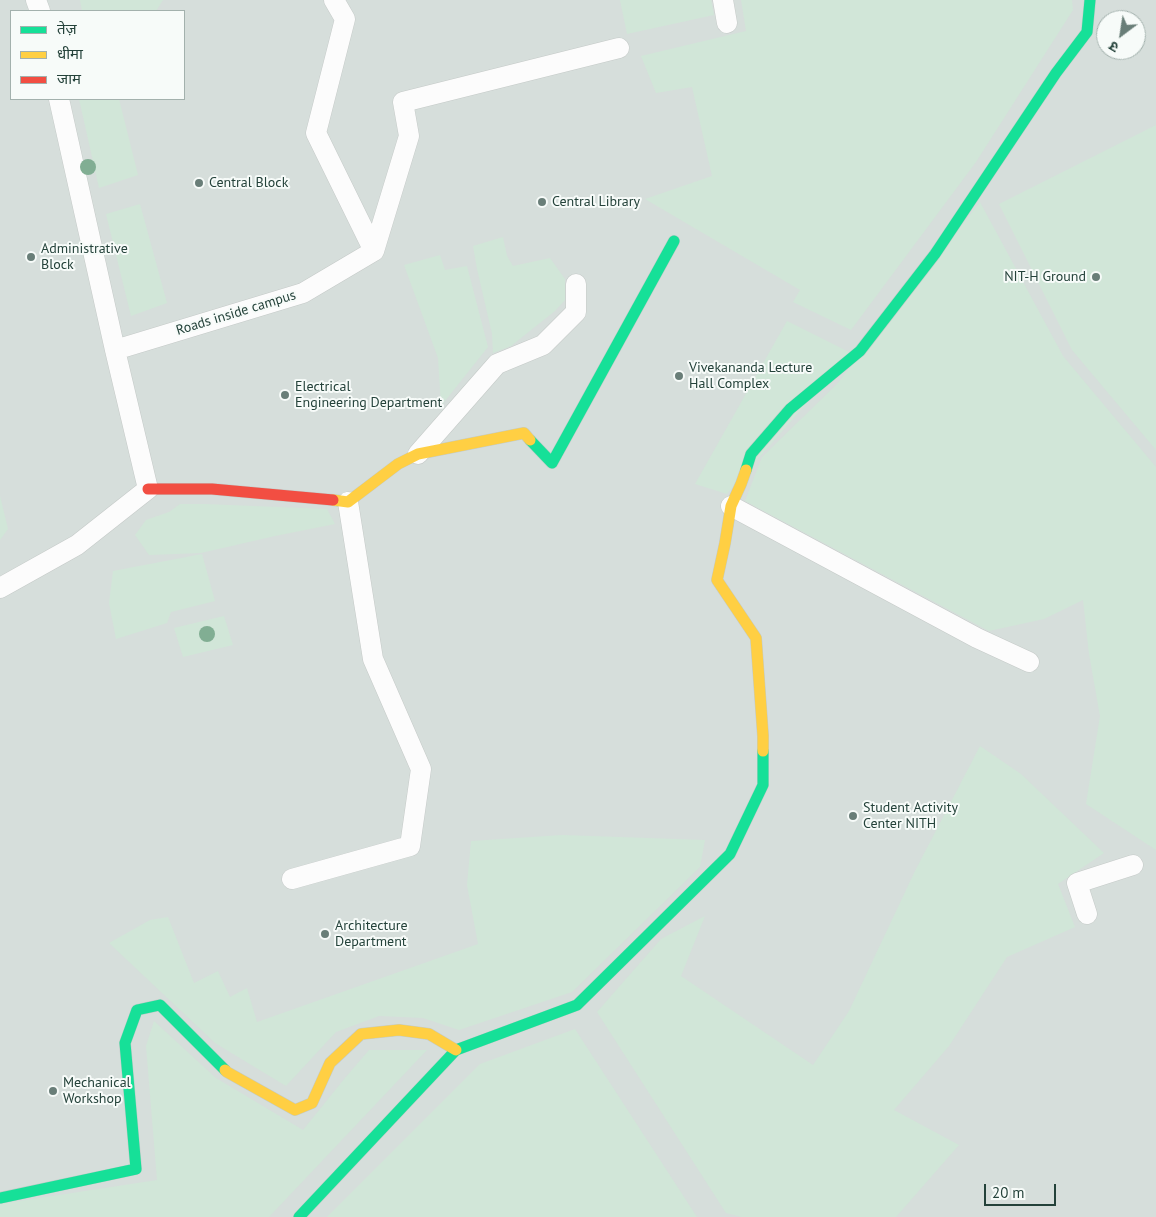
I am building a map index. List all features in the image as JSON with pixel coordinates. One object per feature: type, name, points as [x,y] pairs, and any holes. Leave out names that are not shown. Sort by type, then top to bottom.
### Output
[{"type":"street","points":[[334,0],[345,19],[316,133],[374,251]]},
{"type":"street","points":[[723,0],[727,23]]},
{"type":"street","points":[[299,1217],[456,1050],[578,1005],[730,854],[763,785],[756,638],[717,580],[731,506],[751,454],[790,409],[860,351],[934,254],[1056,73],[1087,32],[1090,0]]},
{"type":"street","points":[[374,251],[409,136],[403,102],[619,48]]},
{"type":"street","points":[[59,100],[148,489]]},
{"type":"street","points":[[0,588],[77,545],[148,489],[212,489],[348,502],[398,464],[418,454],[524,432],[552,463],[674,241]]},
{"type":"street","name":"Roads inside campus","points":[[115,350],[303,293],[374,251]]},
{"type":"street","points":[[418,454],[497,364],[542,345],[576,312],[576,284]]},
{"type":"street","points":[[292,879],[410,846],[421,769],[373,660],[348,502]]},
{"type":"street","points":[[731,506],[977,638],[1029,662]]},
{"type":"street","points":[[1087,914],[1077,883],[1133,865]]},
{"type":"street","points":[[0,1198],[136,1169],[124,1043],[136,1010],[160,1005],[227,1072],[295,1110],[312,1103],[330,1063],[362,1034],[399,1030],[429,1034],[456,1050]]},
{"type":"shaded area","points":[[0,0],[1156,0],[1156,1217],[0,1217]]},
{"type":"green space","points":[[80,0],[163,0],[157,10],[82,10]]},
{"type":"green space","points":[[620,0],[711,0],[714,15],[627,34]]},
{"type":"green space","points":[[741,0],[1072,0],[1073,10],[976,162],[851,330],[793,302],[800,290],[645,199],[712,176],[692,87],[656,93],[641,56],[746,31]]},
{"type":"green space","points":[[79,100],[119,100],[138,175],[99,188]]},
{"type":"green space","name":"NIT-H Ground","points":[[1156,125],[1156,450],[1072,350],[999,204]]},
{"type":"green space","points":[[980,202],[1063,356],[1156,467],[1156,850],[1086,804],[1100,716],[1089,654],[1083,600],[1044,619],[989,631],[745,501],[762,457],[837,384]]},
{"type":"green space","points":[[140,204],[167,303],[131,316],[106,214]]},
{"type":"green space","points":[[503,237],[507,256],[513,266],[550,258],[565,279],[565,300],[555,311],[511,346],[493,353],[492,334],[473,246]]},
{"type":"green space","points":[[440,255],[445,270],[467,266],[488,347],[441,406],[438,358],[404,265]]},
{"type":"green space","points":[[787,321],[851,353],[727,494],[695,484]]},
{"type":"green space","points":[[0,496],[8,529],[0,540]]},
{"type":"green space","points":[[180,504],[327,509],[335,524],[201,553],[149,555],[135,535],[146,520],[169,512]]},
{"type":"green space","points":[[202,554],[215,601],[171,612],[167,623],[116,639],[109,603],[113,571]]},
{"type":"green space","points":[[224,616],[233,645],[183,657],[174,628]]},
{"type":"green space","points":[[980,746],[1021,774],[1104,853],[1058,884],[1075,927],[1007,957],[949,1046],[894,1110],[959,1145],[896,1217],[742,1217],[726,1213],[597,1012],[661,939],[705,916],[681,976],[813,1065],[849,1011],[915,871]]},
{"type":"green space","points":[[562,835],[705,840],[700,867],[572,992],[459,1030],[423,1018],[379,1016],[336,1032],[286,1086],[215,1043],[109,943],[150,920],[168,917],[194,983],[218,971],[230,997],[247,988],[257,1022],[478,944],[467,885],[471,841]]},
{"type":"green space","points":[[154,1021],[216,1078],[303,1130],[369,1050],[427,1050],[269,1217],[0,1217],[0,1204],[157,1180],[146,1046]]},
{"type":"green space","points":[[575,1029],[697,1217],[327,1217],[480,1064]]},
{"type":"traffic: fast","points":[[746,470],[751,454],[790,409],[860,351],[935,254],[1056,73],[1087,32],[1090,0]]},
{"type":"traffic: fast","points":[[530,440],[552,463],[674,241]]},
{"type":"traffic: fast","points":[[299,1217],[456,1050],[577,1005],[730,854],[763,785],[763,751]]},
{"type":"traffic: fast","points":[[0,1198],[136,1169],[125,1043],[137,1010],[160,1005],[225,1070]]},
{"type":"traffic: slow","points":[[333,500],[348,502],[398,464],[418,454],[524,433],[530,440]]},
{"type":"traffic: slow","points":[[746,470],[731,506],[717,580],[756,638],[763,751]]},
{"type":"traffic: slow","points":[[225,1070],[295,1110],[312,1103],[330,1063],[361,1034],[399,1030],[429,1034],[456,1050]]},
{"type":"traffic: jam","points":[[148,489],[212,489],[333,500]]},
{"type":"place","name":"Central Block","points":[[199,183]]},
{"type":"place","name":"Central Library","points":[[542,202]]},
{"type":"place","name":"Administrative Block","points":[[31,257]]},
{"type":"place","name":"NIT-H Ground","points":[[1096,277]]},
{"type":"place","name":"Vivekananda Lecture Hall Complex","points":[[679,376]]},
{"type":"place","name":"Electrical Engineering Department","points":[[285,395]]},
{"type":"place","name":"Student Activity Center NITH","points":[[853,816]]},
{"type":"place","name":"Architecture Department","points":[[325,934]]},
{"type":"place","name":"Mechanical Workshop","points":[[53,1091]]}]
